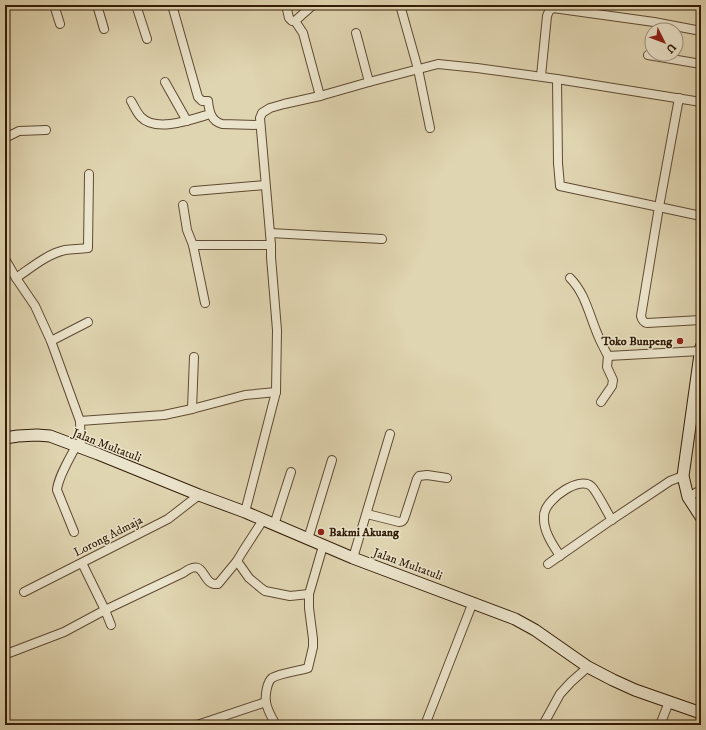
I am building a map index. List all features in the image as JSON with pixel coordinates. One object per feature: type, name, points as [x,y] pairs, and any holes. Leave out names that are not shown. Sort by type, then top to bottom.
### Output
[{"type":"main road","points":[[701,349],[683,476],[688,497],[701,518]]},
{"type":"main road","name":"Jalan Multatuli","points":[[5,438],[37,435],[50,436],[245,512],[353,558],[515,619],[535,630],[588,667],[635,690],[701,712]]},
{"type":"street","points":[[54,5],[60,24]]},
{"type":"street","points":[[97,5],[104,29]]},
{"type":"street","points":[[136,5],[147,39]]},
{"type":"street","points":[[172,5],[198,97],[202,101],[208,102],[210,114],[214,120],[222,124],[260,125]]},
{"type":"street","points":[[286,5],[290,18],[292,21],[295,21],[303,33],[320,96]]},
{"type":"street","points":[[295,21],[313,5]]},
{"type":"street","points":[[400,5],[418,69],[430,128]]},
{"type":"street","points":[[541,76],[547,16],[549,11],[553,8],[654,22],[701,31]]},
{"type":"street","points":[[356,33],[369,82]]},
{"type":"street","points":[[684,61],[701,64]]},
{"type":"street","points":[[245,512],[276,392],[277,330],[260,125],[260,118],[265,110],[438,64],[557,78],[701,102]]},
{"type":"street","points":[[557,78],[558,164],[560,186],[701,216]]},
{"type":"street","points":[[165,82],[187,121]]},
{"type":"street","points":[[679,98],[658,207],[640,316],[644,322],[701,320]]},
{"type":"street","points":[[131,101],[140,117],[155,125],[187,121],[210,114]]},
{"type":"street","points":[[5,138],[19,131],[46,130]]},
{"type":"street","points":[[16,278],[53,254],[65,250],[88,248],[89,174]]},
{"type":"street","points":[[194,191],[266,185]]},
{"type":"street","points":[[183,205],[187,230],[192,245],[205,303]]},
{"type":"street","points":[[270,233],[382,239]]},
{"type":"street","points":[[192,245],[271,245]]},
{"type":"street","points":[[5,259],[35,306],[51,341],[80,421],[79,447],[59,479],[57,490],[74,532]]},
{"type":"street","points":[[570,278],[576,284],[584,298],[597,333],[608,356],[607,368],[613,380],[612,386],[601,402]]},
{"type":"street","points":[[51,341],[88,322]]},
{"type":"street","points":[[608,356],[701,349]]},
{"type":"street","points":[[192,410],[194,357]]},
{"type":"street","points":[[80,421],[164,415],[192,410],[245,395],[276,392]]},
{"type":"street","points":[[353,558],[390,434]]},
{"type":"street","points":[[308,539],[332,460]]},
{"type":"street","points":[[274,525],[291,472]]},
{"type":"street","points":[[367,514],[402,522],[419,476],[427,475],[446,478]]},
{"type":"street","points":[[548,564],[670,481],[683,476]]},
{"type":"street","points":[[560,556],[549,537],[544,519],[545,511],[550,502],[560,494],[580,483],[588,484],[593,488],[612,520]]},
{"type":"street","points":[[688,497],[701,490]]},
{"type":"street","name":"Lorong Admaja","points":[[24,592],[82,564],[168,519],[199,495]]},
{"type":"street","points":[[9,653],[64,632],[183,573],[194,566],[200,570],[212,584],[218,584],[237,562],[263,520]]},
{"type":"street","points":[[276,725],[266,702],[267,686],[271,679],[277,676],[308,668],[313,647],[309,594],[324,546]]},
{"type":"street","points":[[237,562],[250,578],[265,591],[290,596],[309,594]]},
{"type":"street","points":[[82,564],[106,610],[111,625]]},
{"type":"street","points":[[425,725],[473,602]]},
{"type":"street","points":[[543,725],[560,694],[588,667]]},
{"type":"street","points":[[197,725],[266,702]]},
{"type":"street","points":[[660,725],[669,702]]},
{"type":"place","name":"Toko Bunpeng","points":[[680,341]]},
{"type":"place","name":"Bakmi Akuang","points":[[321,532]]}]
